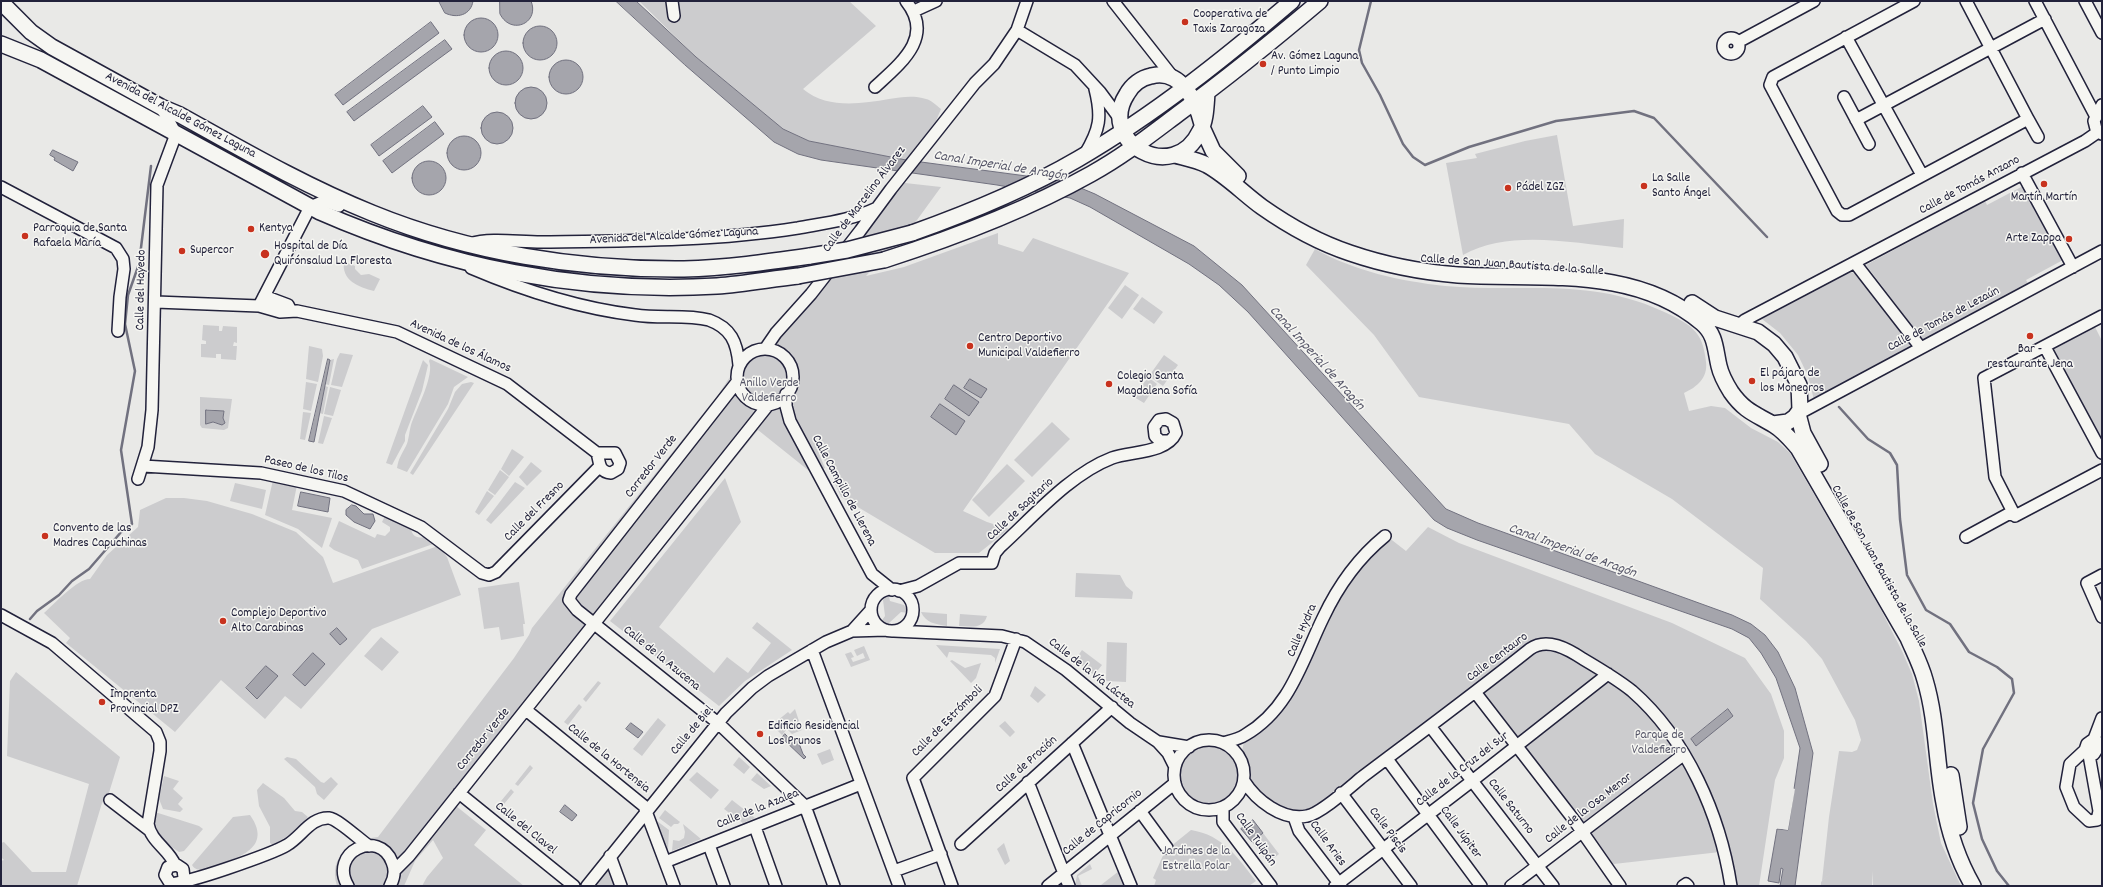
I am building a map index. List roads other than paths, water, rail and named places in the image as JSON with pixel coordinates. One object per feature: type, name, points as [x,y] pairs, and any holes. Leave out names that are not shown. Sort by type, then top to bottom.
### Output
[{"type":"main road","name":"Avenida del Alcalde Gómez Laguna","points":[[1,2],[31,32],[52,47],[161,107],[180,115],[314,187],[371,213],[469,244],[552,260],[634,268],[685,269],[730,266],[847,250],[912,233],[984,205],[1022,188],[1080,158],[1122,125],[1184,88],[1292,1]]},
{"type":"main road","name":"Avenida del Alcalde Gómez Laguna","points":[[1,44],[41,60],[310,207],[369,232],[441,255],[496,270],[569,282],[641,286],[717,286],[798,276],[884,260],[954,237],[1007,216],[1092,174],[1134,147],[1207,93],[1320,1]]},
{"type":"main road","points":[[1202,125],[1195,102],[1178,80],[1172,76],[1154,75],[1138,81],[1124,99],[1122,125],[1134,147],[1151,156],[1175,155],[1188,147],[1202,125],[1207,93]]},
{"type":"main road","name":"Calle de San Juan Bautista de la Salle","points":[[1202,125],[1213,151],[1236,174],[1290,213],[1341,239],[1384,253],[1425,262],[1476,266],[1576,268],[1618,273],[1659,286],[1684,299],[1714,318],[1754,330],[1767,338],[1785,357],[1798,385],[1801,401],[1798,414],[1803,433],[1807,441],[1898,597],[1924,650],[1941,708],[1959,828],[1969,856],[1985,886]]},
{"type":"main road","name":"Calle de San Juan Bautista de la Salle","points":[[1175,155],[1208,166],[1262,207],[1289,224],[1349,253],[1398,267],[1429,272],[1474,276],[1566,277],[1601,280],[1628,286],[1663,299],[1693,316],[1709,330],[1716,347],[1721,372],[1731,392],[1752,414],[1773,424],[1791,439],[1807,461],[1894,612],[1917,658],[1925,680],[1932,711],[1944,802],[1950,830],[1956,850],[1973,886]]},
{"type":"main road","points":[[1716,347],[1723,336],[1738,325]]},
{"type":"main road","points":[[1773,424],[1788,422],[1798,414]]},
{"type":"street","points":[[672,1],[674,16]]},
{"type":"street","points":[[875,87],[901,63],[912,48],[918,29],[914,11],[906,1]]},
{"type":"street","points":[[914,11],[936,1]]},
{"type":"street","name":"Calle de Marcelino Álvarez","points":[[764,349],[776,332],[811,294],[877,207],[975,83],[1021,13],[1027,1]]},
{"type":"street","points":[[1113,1],[1172,76]]},
{"type":"street","points":[[1738,42],[1814,1]]},
{"type":"street","points":[[1914,1],[1772,77],[1770,85],[1837,211],[1842,215],[1848,215],[2028,119]]},
{"type":"street","points":[[1966,1],[2038,137]]},
{"type":"street","points":[[2035,1],[2095,115]]},
{"type":"street","points":[[2085,1],[2102,33]]},
{"type":"street","name":"Calle de Marcelino Álvarez","points":[[975,83],[994,64],[1017,30],[1021,13]]},
{"type":"street","points":[[1856,120],[2045,19]]},
{"type":"street","points":[[1017,30],[1070,61],[1082,71],[1122,125]]},
{"type":"street","points":[[1846,37],[1922,175]]},
{"type":"street","points":[[1080,158],[1094,138],[1099,124],[1100,110],[1095,88]]},
{"type":"street","points":[[1844,97],[1869,144]]},
{"type":"street","points":[[2100,133],[2094,123],[2095,115],[2102,105]]},
{"type":"street","points":[[161,107],[176,134]]},
{"type":"street","name":"Calle de Tomás Anzano","points":[[1738,325],[1744,320],[2100,133]]},
{"type":"street","name":"Calle del Hayedo","points":[[138,479],[148,447],[152,410],[156,302],[157,185],[176,134]]},
{"type":"street","points":[[2022,173],[2073,267]]},
{"type":"street","points":[[1,187],[116,248],[123,259],[124,269],[120,297],[118,331]]},
{"type":"street","name":"Avenida del Alcalde Gómez Laguna","points":[[310,207],[319,202],[327,201],[359,214],[371,213]]},
{"type":"street","points":[[261,301],[310,207]]},
{"type":"street","name":"Avenida del Alcalde Gómez Laguna","points":[[469,244],[484,240],[542,242],[727,237],[772,232],[842,220],[862,215],[877,207]]},
{"type":"street","name":"Calle de Tomás de Lezaún","points":[[1798,414],[2102,252]]},
{"type":"street","name":"Avenida del Alcalde Gómez Laguna","points":[[441,255],[523,289],[587,308],[637,316],[709,320],[718,323],[732,335],[736,343],[739,365]]},
{"type":"street","points":[[1855,263],[1921,348]]},
{"type":"street","name":"Avenida de los Álamos","points":[[156,302],[261,301],[288,305],[291,311],[397,332],[507,384],[597,453]]},
{"type":"street","points":[[2102,316],[1984,378],[1995,477],[2015,516],[2102,470]]},
{"type":"street","points":[[776,332],[776,351]]},
{"type":"street","points":[[2044,347],[2102,453]]},
{"type":"street","points":[[770,404],[757,403],[747,398],[742,393],[737,382],[739,365],[749,354],[764,349],[776,351],[785,358],[792,372],[792,380],[786,394]]},
{"type":"street","name":"Corredor Verde","points":[[594,624],[572,606],[568,600],[569,596],[737,382]]},
{"type":"street","name":"Corredor Verde","points":[[394,871],[409,856],[770,404],[786,394]]},
{"type":"street","name":"Calle Campillo de Llerena","points":[[786,394],[786,406],[790,421],[872,574],[875,599]]},
{"type":"street","name":"Calle Campillo de Llerena","points":[[770,404],[790,421]]},
{"type":"street","points":[[1146,451],[1154,426],[1159,420],[1170,420],[1175,426],[1176,433],[1168,442],[1157,439],[1153,433]]},
{"type":"street","name":"Calle de Sagitario","points":[[896,590],[918,586],[959,563],[992,563],[995,553],[1078,476],[1113,457],[1146,451],[1168,442]]},
{"type":"street","points":[[612,452],[620,459],[620,466],[611,473],[604,472],[600,466],[597,453],[612,452]]},
{"type":"street","name":"Paseo de los Tilos","points":[[143,466],[261,473],[344,491],[421,527],[482,573],[489,575]]},
{"type":"street","name":"Calle del Fresno","points":[[489,575],[496,572],[600,466]]},
{"type":"street","points":[[1966,537],[2012,512]]},
{"type":"street","name":"Calle Hydra","points":[[1223,743],[1245,735],[1264,719],[1288,694],[1336,593],[1362,558],[1385,536]]},
{"type":"street","name":"Calle Campillo de Llerena","points":[[872,574],[896,590]]},
{"type":"street","points":[[2102,575],[2087,583],[2102,616]]},
{"type":"street","points":[[918,586],[912,607],[907,624],[890,630],[874,620],[871,610],[875,599],[884,591],[896,590],[904,594],[912,607],[923,626],[934,632]]},
{"type":"street","name":"Calle de Biel","points":[[852,631],[871,610]]},
{"type":"street","points":[[1,615],[45,638],[156,732],[160,742],[160,750],[148,817],[149,830]]},
{"type":"street","name":"Calle de la Azucena","points":[[594,624],[718,723],[805,806],[834,886]]},
{"type":"street","name":"Calle de Biel","points":[[587,886],[718,723],[752,688],[768,676],[826,642],[852,631],[890,630],[1002,636]]},
{"type":"street","name":"Calle de la Vía Láctea","points":[[1002,636],[1016,639],[1040,650],[1158,742],[1168,753],[1176,768]]},
{"type":"street","name":"Calle de Estrómboli","points":[[941,854],[913,778],[995,696],[1016,639]]},
{"type":"street","name":"Calle Centauro","points":[[1294,817],[1313,814],[1530,649],[1545,643],[1578,655],[1608,674],[1638,697],[1660,721],[1684,754],[1714,816],[1724,850],[1731,886]]},
{"type":"street","points":[[812,650],[899,886]]},
{"type":"street","name":"Calle de la Cruz del Sur","points":[[1338,885],[1472,782],[1608,674]]},
{"type":"street","points":[[1475,692],[1582,832],[1620,886]]},
{"type":"street","name":"Calle de Proción","points":[[961,844],[1112,707]]},
{"type":"street","name":"Calle de la Hortensia","points":[[526,710],[640,801],[647,811],[674,886]]},
{"type":"street","points":[[2087,752],[2070,764],[2066,787],[2074,807],[2089,821],[2098,820],[2099,811],[2087,752],[2087,744],[2099,742],[2102,718]]},
{"type":"street","name":"Calle Saturno","points":[[1430,726],[1553,886]]},
{"type":"street","points":[[1238,756],[1245,735]]},
{"type":"street","points":[[1209,741],[1223,743],[1238,756],[1243,768],[1244,781],[1240,791],[1234,800],[1223,808],[1209,810],[1190,804],[1181,795],[1176,783],[1176,768],[1180,756],[1189,747],[1209,741]]},
{"type":"street","name":"Calle de la Vía Láctea","points":[[1158,742],[1189,747]]},
{"type":"street","points":[[1072,743],[1109,836],[1131,886]]},
{"type":"street","name":"Calle de la Osa Menor","points":[[1511,886],[1684,754]]},
{"type":"street","name":"Calle Júpiter","points":[[1387,759],[1481,886]]},
{"type":"street","points":[[1244,781],[1251,792],[1261,801]]},
{"type":"street","points":[[1028,782],[1069,886]]},
{"type":"street","name":"Calle de Capricornio","points":[[1048,886],[1176,783]]},
{"type":"street","name":"Calle de la Azalea","points":[[665,862],[861,784]]},
{"type":"street","name":"Calle del Clavel","points":[[459,793],[574,886]]},
{"type":"street","name":"Calle Piscis","points":[[1341,793],[1411,886]]},
{"type":"street","points":[[1234,800],[1246,798],[1261,801],[1294,817]]},
{"type":"street","points":[[110,800],[149,830],[160,845],[170,873],[170,883],[178,885],[193,881],[207,874],[283,848],[297,839],[317,820],[332,818],[369,846],[385,852],[392,860],[394,871],[390,886]]},
{"type":"street","name":"Calle Tulipán","points":[[1223,808],[1223,822],[1271,886]]},
{"type":"street","points":[[1140,811],[1167,848]]},
{"type":"street","name":"Calle Aries","points":[[1294,817],[1299,831],[1338,885]]},
{"type":"street","points":[[755,827],[776,886]]},
{"type":"street","points":[[345,828],[348,856],[343,872],[348,886]]},
{"type":"street","points":[[709,845],[724,886]]},
{"type":"street","points":[[348,856],[360,847],[369,846]]},
{"type":"street","points":[[894,871],[941,854],[952,886]]},
{"type":"street","points":[[610,856],[621,886]]},
{"type":"street","points":[[170,873],[207,874]]},
{"type":"street","points":[[170,873],[184,878],[178,885]]},
{"type":"waterway","points":[[1371,1],[1359,50],[1362,63],[1380,95],[1403,144],[1413,157],[1425,165],[1469,147],[1556,121],[1634,111],[1654,118],[1767,237]]},
{"type":"waterway","points":[[30,619],[37,611],[59,595],[72,581],[89,569],[122,531],[132,524],[121,450],[135,371],[125,324],[128,295],[139,264],[151,166]]},
{"type":"waterway","points":[[1839,407],[1868,439],[1890,453],[1897,465],[1900,519],[1907,575],[1926,610],[1950,624],[1969,652],[1997,667],[2012,679],[2014,693],[1983,749],[1973,803],[1982,839],[1997,871],[2009,886]]},
{"type":"place","name":"Cooperativa de Taxis Zaragoza","points":[[1185,22]]},
{"type":"place","name":"Av. Gómez Laguna / Punto Limpio","points":[[1263,64]]},
{"type":"place","name":"Martín Martín","points":[[2044,184]]},
{"type":"place","name":"La Salle Santo Ángel","points":[[1644,186]]},
{"type":"place","name":"Pádel ZGZ","points":[[1508,188]]},
{"type":"place","name":"Kentya","points":[[251,229]]},
{"type":"place","name":"Parroquia de Santa Rafaela María","points":[[25,236]]},
{"type":"place","name":"Arte Zappa","points":[[2069,239]]},
{"type":"place","name":"Supercor","points":[[182,251]]},
{"type":"place","name":"Hospital de Día Quirónsalud La Floresta","points":[[265,254]]},
{"type":"place","name":"Bar - restaurante Jena","points":[[2030,336]]},
{"type":"place","name":"Centro Deportivo Municipal Valdefierro","points":[[970,346]]},
{"type":"place","name":"El pájaro de los Monegros","points":[[1752,381]]},
{"type":"place","name":"Colegio Santa Magdalena Sofía","points":[[1109,384]]},
{"type":"place","name":"Convento de las Madres Capuchinas","points":[[45,536]]},
{"type":"place","name":"Complejo Deportivo Alto Carabinas","points":[[223,621]]},
{"type":"place","name":"Imprenta Provincial DPZ","points":[[102,702]]},
{"type":"place","name":"Edificio Residencial Los Prunos","points":[[760,734]]},
{"type":"water label","name":"Canal Imperial de Aragón","points":[[1000,167]]},
{"type":"water label","name":"Canal Imperial de Aragón","points":[[1316,359]]},
{"type":"water label","name":"Canal Imperial de Aragón","points":[[1572,552]]},
{"type":"park label","name":"Anillo Verde Valdefierro","points":[[769,392]]},
{"type":"park label","name":"Parque de Valdefierro","points":[[1659,744]]},
{"type":"park label","name":"Jardines de la Estrella Polar","points":[[1196,860]]}]
